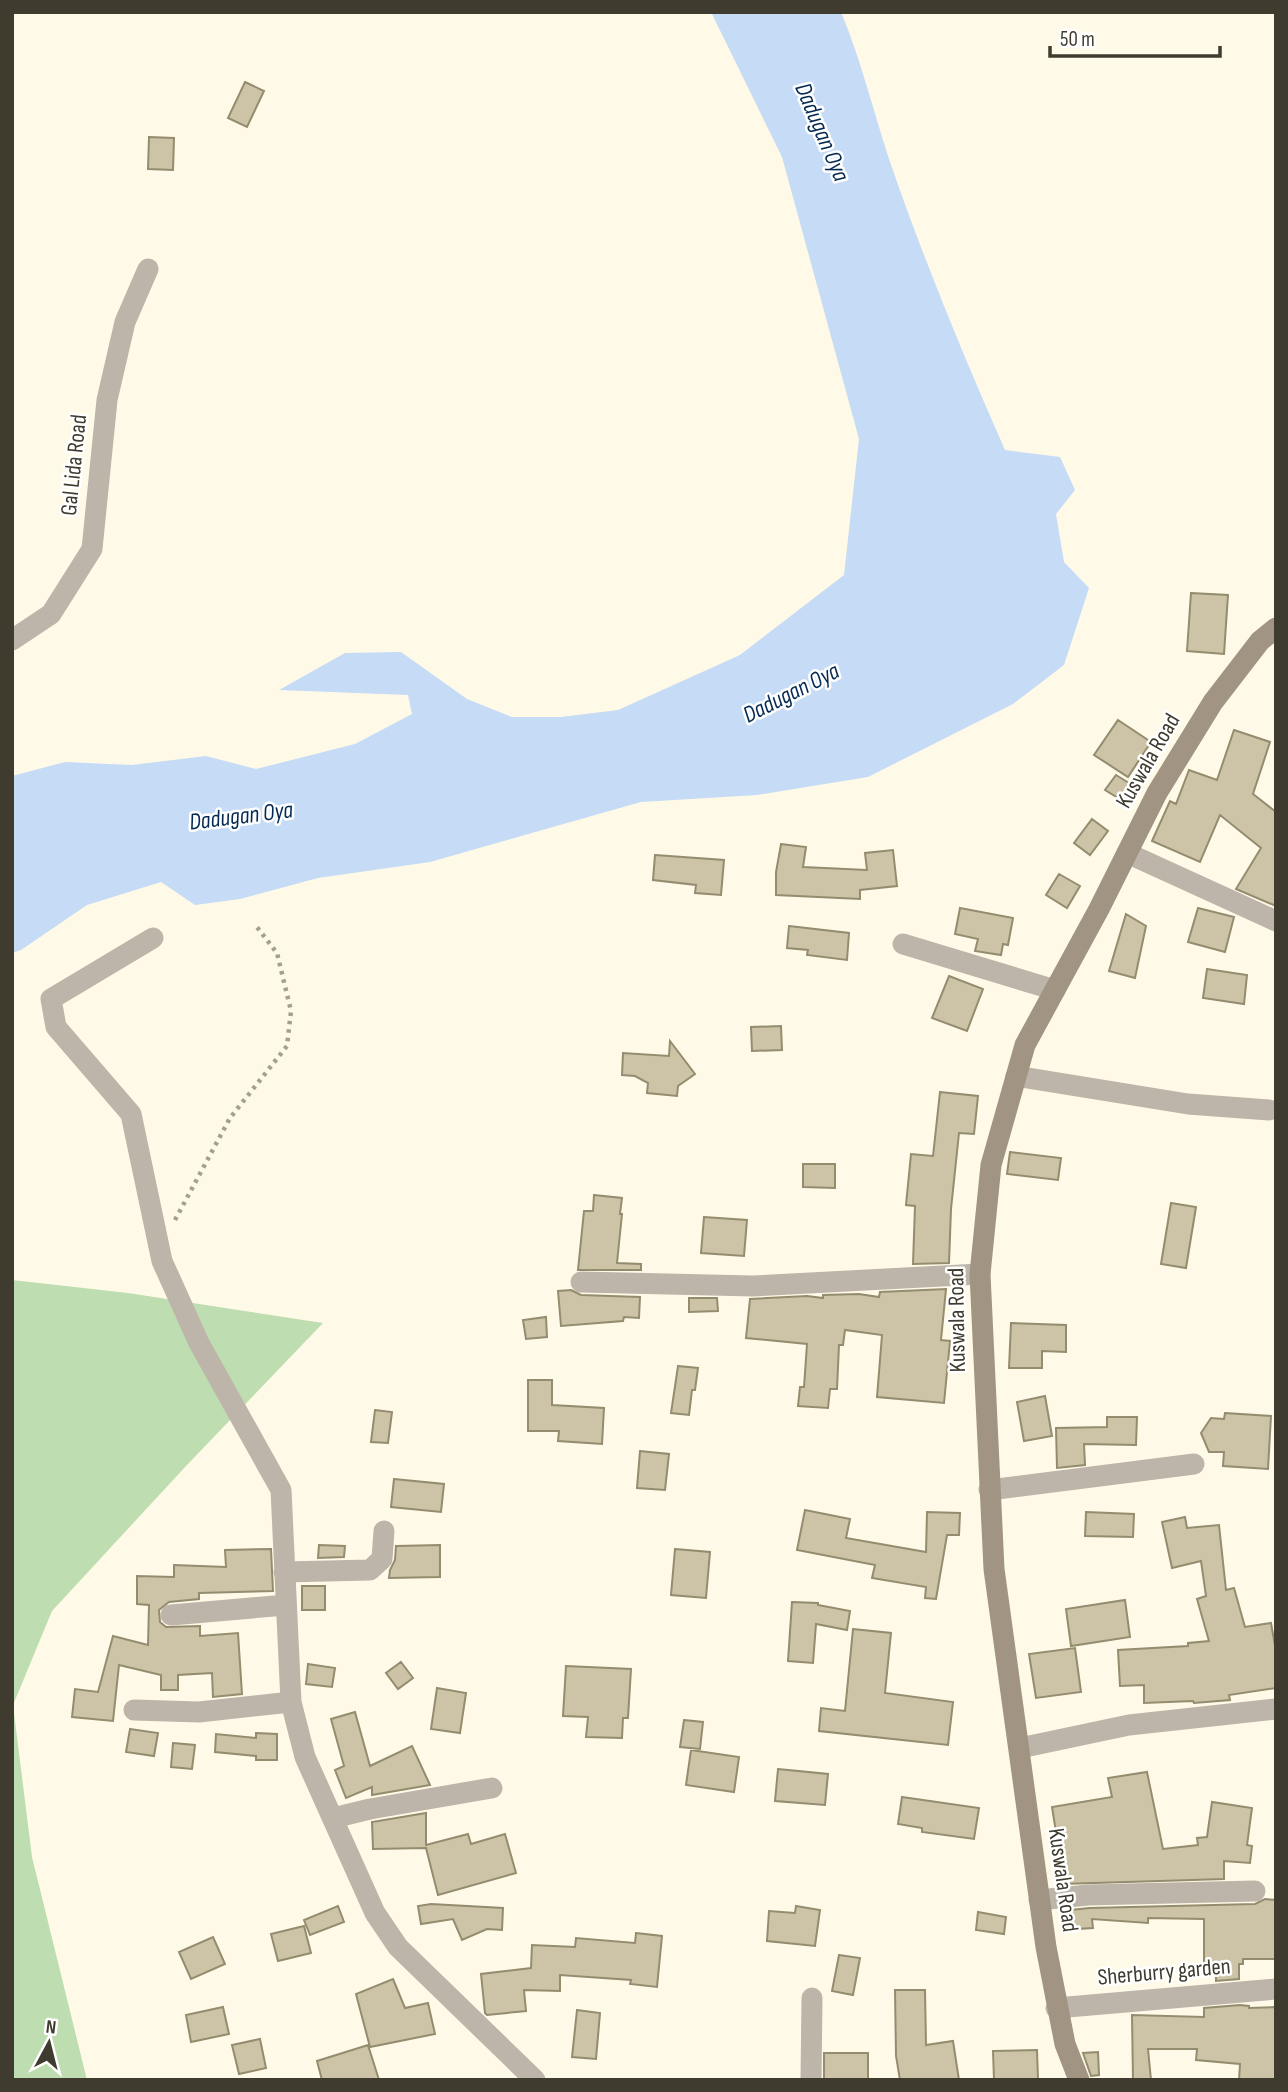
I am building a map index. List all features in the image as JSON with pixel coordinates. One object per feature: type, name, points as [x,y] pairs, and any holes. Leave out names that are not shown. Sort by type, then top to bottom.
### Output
[{"type":"street","name":"Gal Lida Road","points":[[12,640],[51,614],[92,549],[107,400],[125,322],[148,269]]},
{"type":"street","name":"Kuswala Road","points":[[1079,2080],[1065,2044],[1056,2008],[999,1619],[989,1490],[980,1274],[990,1166],[1025,1045],[1157,793],[1213,702],[1260,641],[1276,628]]},
{"type":"street","points":[[1127,853],[1276,920]]},
{"type":"street","points":[[153,938],[51,999],[56,1027],[131,1114],[162,1261],[199,1343],[281,1490],[291,1702],[305,1757],[375,1913],[398,1947],[535,2080]]},
{"type":"street","points":[[903,944],[1055,990]]},
{"type":"street","points":[[1016,1076],[1188,1104],[1269,1110]]},
{"type":"street","points":[[581,1282],[753,1286],[980,1274]]},
{"type":"street","points":[[989,1490],[1194,1464]]},
{"type":"street","points":[[284,1572],[370,1570],[382,1559],[384,1531]]},
{"type":"street","points":[[171,1615],[286,1605]]},
{"type":"street","points":[[134,1710],[200,1712],[291,1702]]},
{"type":"street","points":[[1020,1748],[1129,1726],[1276,1709]]},
{"type":"street","points":[[333,1818],[492,1788]]},
{"type":"street","points":[[1040,1900],[1088,1895],[1255,1891]]},
{"type":"street","name":"Sherburry garden","points":[[1056,2008],[1276,1989]]},
{"type":"street","points":[[811,2080],[812,1998]]},
{"type":"path","points":[[162,1261],[175,1219],[230,1118],[286,1046],[291,1012],[277,953],[257,927]]},
{"type":"green space","points":[[12,1280],[128,1293],[323,1323],[52,1611],[13,1705],[32,1857],[87,2080],[12,2080]]},
{"type":"water","name":"Dadugan Oya","points":[[711,12],[841,12],[916,233],[1005,450],[1060,457],[1075,490],[1056,514],[1064,562],[1089,588],[1064,665],[1013,704],[868,777],[757,795],[641,802],[430,862],[318,878],[240,899],[195,905],[161,882],[87,905],[21,950],[12,953],[12,776],[65,762],[132,765],[206,756],[256,769],[355,744],[412,714],[408,695],[279,690],[345,653],[401,652],[467,699],[512,717],[561,717],[618,710],[740,655],[844,575],[859,439],[782,157]]},
{"type":"building","points":[[245,82],[264,91],[247,127],[228,118]]},
{"type":"building","points":[[149,137],[174,138],[173,170],[148,169]]},
{"type":"building","points":[[1191,593],[1228,595],[1224,654],[1187,651]]},
{"type":"building","points":[[1118,720],[1151,742],[1128,777],[1094,755]]},
{"type":"building","points":[[1234,730],[1270,742],[1253,794],[1276,812],[1276,906],[1236,889],[1261,848],[1220,815],[1200,862],[1152,841],[1170,801],[1176,804],[1189,770],[1217,780]]},
{"type":"building","points":[[1116,775],[1137,788],[1128,804],[1105,790]]},
{"type":"building","points":[[1092,819],[1108,831],[1090,855],[1074,843]]},
{"type":"building","points":[[781,844],[806,847],[803,867],[867,870],[865,853],[893,850],[897,886],[860,890],[860,899],[776,895],[776,872]]},
{"type":"building","points":[[655,855],[724,860],[721,895],[695,893],[696,885],[653,880]]},
{"type":"building","points":[[1059,874],[1080,886],[1067,908],[1046,895]]},
{"type":"building","points":[[960,908],[1013,918],[1008,945],[1003,944],[1001,955],[975,951],[978,939],[955,934]]},
{"type":"building","points":[[1198,908],[1234,917],[1225,952],[1188,942]]},
{"type":"building","points":[[1126,914],[1146,926],[1135,978],[1109,971]]},
{"type":"building","points":[[789,926],[849,933],[847,960],[807,955],[808,950],[787,948]]},
{"type":"building","points":[[1207,969],[1247,975],[1244,1004],[1203,998]]},
{"type":"building","points":[[949,976],[983,989],[967,1031],[932,1018]]},
{"type":"building","points":[[781,1026],[782,1050],[752,1051],[751,1027]]},
{"type":"building","points":[[670,1041],[695,1074],[678,1086],[677,1096],[647,1093],[648,1083],[635,1076],[622,1075],[623,1053],[669,1056]]},
{"type":"building","points":[[940,1092],[978,1096],[974,1134],[959,1133],[951,1209],[949,1263],[913,1264],[915,1206],[906,1205],[911,1154],[933,1156]]},
{"type":"building","points":[[1010,1152],[1061,1158],[1058,1180],[1007,1174]]},
{"type":"building","points":[[803,1164],[835,1164],[835,1188],[803,1187]]},
{"type":"building","points":[[594,1195],[622,1198],[617,1263],[641,1264],[641,1270],[578,1270],[584,1211],[593,1211]]},
{"type":"building","points":[[1171,1203],[1196,1207],[1186,1268],[1161,1264]]},
{"type":"building","points":[[704,1217],[747,1220],[744,1256],[701,1253]]},
{"type":"building","points":[[946,1289],[941,1340],[950,1341],[944,1403],[877,1397],[882,1335],[845,1330],[843,1345],[839,1345],[837,1389],[830,1389],[828,1408],[798,1406],[800,1387],[804,1387],[807,1344],[746,1338],[750,1299],[807,1296],[823,1298],[823,1295],[859,1294],[879,1297],[880,1292]]},
{"type":"building","points":[[571,1290],[581,1295],[640,1297],[639,1318],[624,1317],[623,1321],[561,1326],[558,1291]]},
{"type":"building","points":[[689,1298],[717,1298],[718,1311],[689,1312]]},
{"type":"building","points":[[546,1317],[547,1337],[526,1339],[523,1320]]},
{"type":"building","points":[[1011,1323],[1066,1325],[1066,1352],[1042,1351],[1042,1368],[1009,1368]]},
{"type":"building","points":[[678,1366],[698,1368],[689,1415],[671,1413]]},
{"type":"building","points":[[528,1380],[552,1380],[552,1405],[604,1408],[602,1444],[558,1441],[559,1431],[528,1431]]},
{"type":"building","points":[[1045,1396],[1052,1436],[1024,1441],[1017,1402]]},
{"type":"building","points":[[375,1410],[392,1412],[388,1443],[371,1442]]},
{"type":"building","points":[[1225,1413],[1271,1416],[1268,1469],[1223,1466],[1224,1452],[1209,1452],[1201,1433],[1211,1418],[1224,1419]]},
{"type":"building","points":[[1107,1417],[1137,1417],[1136,1445],[1084,1444],[1085,1465],[1057,1468],[1056,1428],[1107,1427]]},
{"type":"building","points":[[640,1451],[669,1454],[665,1490],[637,1488]]},
{"type":"building","points":[[394,1479],[444,1484],[441,1512],[391,1507]]},
{"type":"building","points":[[805,1510],[850,1519],[846,1538],[926,1552],[927,1512],[960,1513],[959,1535],[947,1535],[936,1599],[925,1598],[926,1587],[872,1578],[875,1565],[797,1550]]},
{"type":"building","points":[[1086,1512],[1134,1514],[1133,1537],[1085,1536]]},
{"type":"building","points":[[1185,1517],[1187,1528],[1219,1525],[1226,1590],[1234,1588],[1245,1627],[1271,1623],[1276,1651],[1276,1688],[1229,1695],[1230,1700],[1144,1703],[1144,1685],[1120,1686],[1118,1650],[1188,1646],[1188,1643],[1209,1641],[1197,1599],[1206,1596],[1201,1561],[1172,1568],[1162,1522]]},
{"type":"building","points":[[319,1545],[345,1546],[344,1557],[318,1558]]},
{"type":"building","points":[[440,1545],[440,1577],[389,1578],[396,1546]]},
{"type":"building","points":[[271,1549],[273,1591],[199,1593],[199,1599],[169,1602],[159,1610],[160,1622],[166,1627],[200,1626],[200,1636],[238,1633],[242,1694],[213,1697],[212,1673],[178,1675],[178,1690],[161,1690],[161,1675],[119,1665],[113,1721],[72,1717],[75,1689],[98,1692],[113,1636],[148,1645],[149,1605],[137,1604],[137,1576],[174,1577],[174,1565],[226,1567],[225,1550]]},
{"type":"building","points":[[675,1549],[710,1552],[706,1598],[671,1595]]},
{"type":"building","points":[[302,1586],[325,1586],[325,1610],[302,1610]]},
{"type":"building","points":[[1125,1600],[1130,1637],[1071,1646],[1066,1609]]},
{"type":"building","points":[[792,1602],[818,1603],[850,1611],[847,1630],[816,1624],[813,1663],[788,1661]]},
{"type":"building","points":[[853,1629],[891,1633],[885,1693],[953,1702],[948,1745],[819,1731],[821,1708],[845,1711]]},
{"type":"building","points":[[1075,1648],[1081,1692],[1036,1698],[1029,1654]]},
{"type":"building","points":[[401,1662],[413,1678],[398,1689],[386,1673]]},
{"type":"building","points":[[308,1664],[335,1668],[332,1687],[306,1684]]},
{"type":"building","points":[[566,1666],[631,1669],[628,1718],[623,1718],[622,1738],[586,1737],[588,1717],[563,1716]]},
{"type":"building","points":[[437,1688],[466,1693],[460,1733],[431,1729]]},
{"type":"building","points":[[355,1712],[370,1766],[412,1746],[430,1785],[372,1795],[372,1787],[346,1798],[335,1770],[344,1766],[331,1719]]},
{"type":"building","points":[[684,1720],[703,1722],[700,1749],[680,1747]]},
{"type":"building","points":[[130,1729],[158,1733],[154,1756],[126,1752]]},
{"type":"building","points":[[256,1733],[277,1734],[277,1760],[256,1760],[256,1756],[215,1752],[216,1734],[256,1738]]},
{"type":"building","points":[[173,1743],[195,1745],[192,1769],[171,1767]]},
{"type":"building","points":[[691,1750],[739,1757],[734,1792],[686,1785]]},
{"type":"building","points":[[778,1769],[828,1774],[825,1805],[775,1801]]},
{"type":"building","points":[[1147,1772],[1163,1849],[1198,1845],[1197,1838],[1207,1837],[1212,1802],[1252,1808],[1247,1845],[1252,1846],[1250,1863],[1224,1861],[1224,1879],[1062,1884],[1052,1807],[1112,1797],[1108,1778]]},
{"type":"building","points":[[902,1797],[979,1808],[974,1839],[922,1832],[922,1828],[898,1824]]},
{"type":"building","points":[[426,1813],[426,1845],[468,1834],[471,1844],[505,1834],[516,1873],[438,1895],[426,1848],[373,1849],[372,1822]]},
{"type":"building","points":[[1265,1899],[1276,1900],[1276,1959],[1243,1959],[1243,1964],[1239,1964],[1239,1979],[1216,1981],[1216,1963],[1204,1963],[1204,1919],[1148,1918],[1148,1923],[1092,1919],[1093,1928],[1062,1930],[1062,1911],[1255,1904]]},
{"type":"building","points":[[431,1904],[503,1908],[502,1930],[487,1929],[462,1940],[453,1919],[421,1924],[418,1906]]},
{"type":"building","points":[[338,1906],[344,1922],[310,1935],[304,1920]]},
{"type":"building","points":[[796,1906],[820,1910],[815,1946],[767,1941],[769,1911],[795,1913]]},
{"type":"building","points":[[978,1912],[1006,1917],[1004,1934],[976,1930]]},
{"type":"building","points":[[304,1926],[311,1953],[278,1961],[271,1934]]},
{"type":"building","points":[[636,1933],[662,1936],[657,1987],[630,1984],[631,1980],[560,1975],[560,1991],[524,1990],[526,2011],[485,2013],[481,1974],[531,1968],[532,1945],[575,1947],[576,1938],[635,1943]]},
{"type":"building","points":[[213,1937],[225,1964],[191,1979],[179,1952]]},
{"type":"building","points":[[839,1955],[860,1958],[853,1995],[832,1991]]},
{"type":"building","points":[[393,1979],[405,2008],[428,2003],[435,2034],[370,2047],[356,1994]]},
{"type":"building","points":[[895,1990],[925,1990],[926,2045],[953,2041],[959,2080],[900,2080],[896,2056]]},
{"type":"building","points":[[1240,2005],[1249,2008],[1276,2007],[1276,2080],[1239,2080],[1240,2064],[1196,2060],[1197,2049],[1148,2049],[1151,2080],[1133,2080],[1132,2015],[1204,2017],[1204,2008]]},
{"type":"building","points":[[223,2007],[229,2034],[191,2042],[186,2015]]},
{"type":"building","points":[[577,2010],[600,2013],[596,2059],[572,2057]]},
{"type":"building","points":[[260,2039],[266,2068],[239,2074],[232,2045]]},
{"type":"building","points":[[368,2045],[379,2080],[322,2080],[317,2061]]},
{"type":"building","points":[[1037,2050],[1038,2079],[994,2080],[993,2051]]},
{"type":"building","points":[[1098,2052],[1099,2075],[1091,2076],[1083,2053]]},
{"type":"building","points":[[824,2053],[868,2053],[868,2080],[824,2080]]}]
